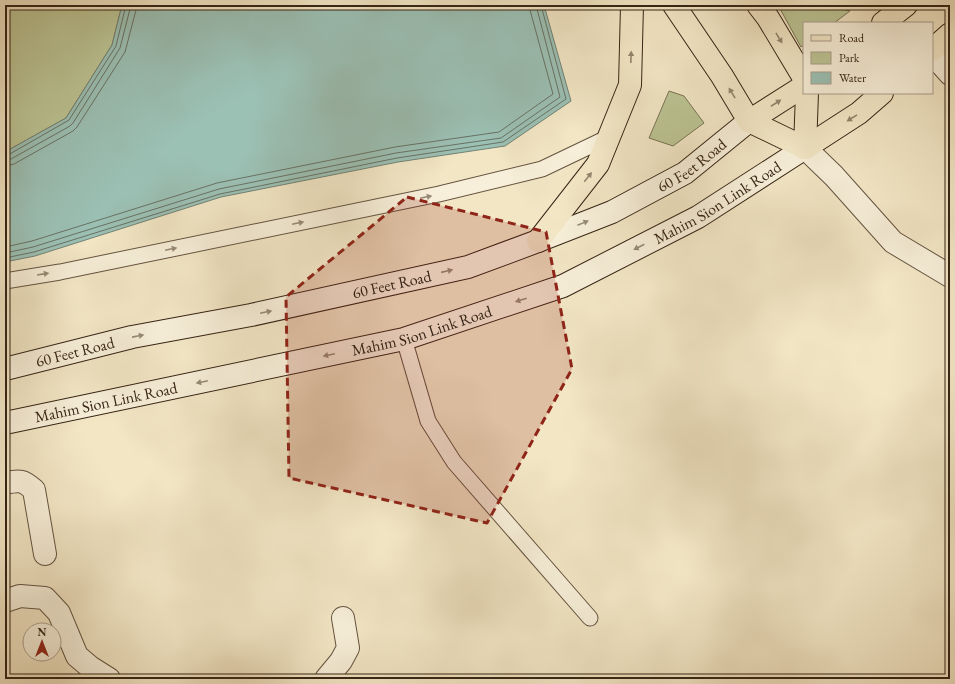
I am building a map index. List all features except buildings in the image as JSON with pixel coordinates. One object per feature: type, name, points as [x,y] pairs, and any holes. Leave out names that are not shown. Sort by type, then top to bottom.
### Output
[{"type":"main road","points":[[538,241],[598,164],[630,85],[632,5]]},
{"type":"main road","points":[[674,5],[722,76],[748,121],[805,148],[834,176],[893,242],[950,276]]},
{"type":"main road","points":[[758,5],[768,18],[803,76]]},
{"type":"main road","points":[[884,22],[906,5]]},
{"type":"main road","points":[[933,49],[950,34]]},
{"type":"main road","points":[[933,55],[950,74]]},
{"type":"main road","points":[[748,121],[803,87]]},
{"type":"main road","points":[[805,148],[807,94]]},
{"type":"main road","points":[[805,148],[859,113],[881,94]]},
{"type":"main road","name":"60 Feet Road","points":[[5,369],[132,337],[251,315],[468,267],[612,212],[685,173],[748,121]]},
{"type":"main road","name":"Mahim Sion Link Road","points":[[5,423],[404,340],[563,286],[698,217],[805,148]]},
{"type":"main road","points":[[5,483],[16,480],[26,483],[34,490],[44,554]]},
{"type":"main road","points":[[5,601],[20,596],[44,598],[59,613],[77,656],[90,667],[109,679]]},
{"type":"main road","points":[[326,679],[341,661],[348,648],[343,618]]},
{"type":"lane","points":[[5,281],[431,196],[520,175],[542,169],[609,137]]},
{"type":"lane","points":[[404,340],[428,421],[454,462],[590,618]]},
{"type":"highlighted area","points":[[407,197],[546,232],[572,369],[487,523],[289,478],[286,297]]},
{"type":"green space","points":[[5,5],[122,5],[112,45],[66,118],[5,152]]},
{"type":"green space","points":[[778,5],[824,5],[850,11],[835,22],[803,22],[803,46],[801,47]]},
{"type":"green space","points":[[669,91],[684,96],[704,123],[673,146],[649,138]]},
{"type":"water","points":[[122,5],[544,5],[571,101],[505,146],[398,162],[221,197],[35,256],[5,262],[5,152],[66,118],[112,45]]}]
